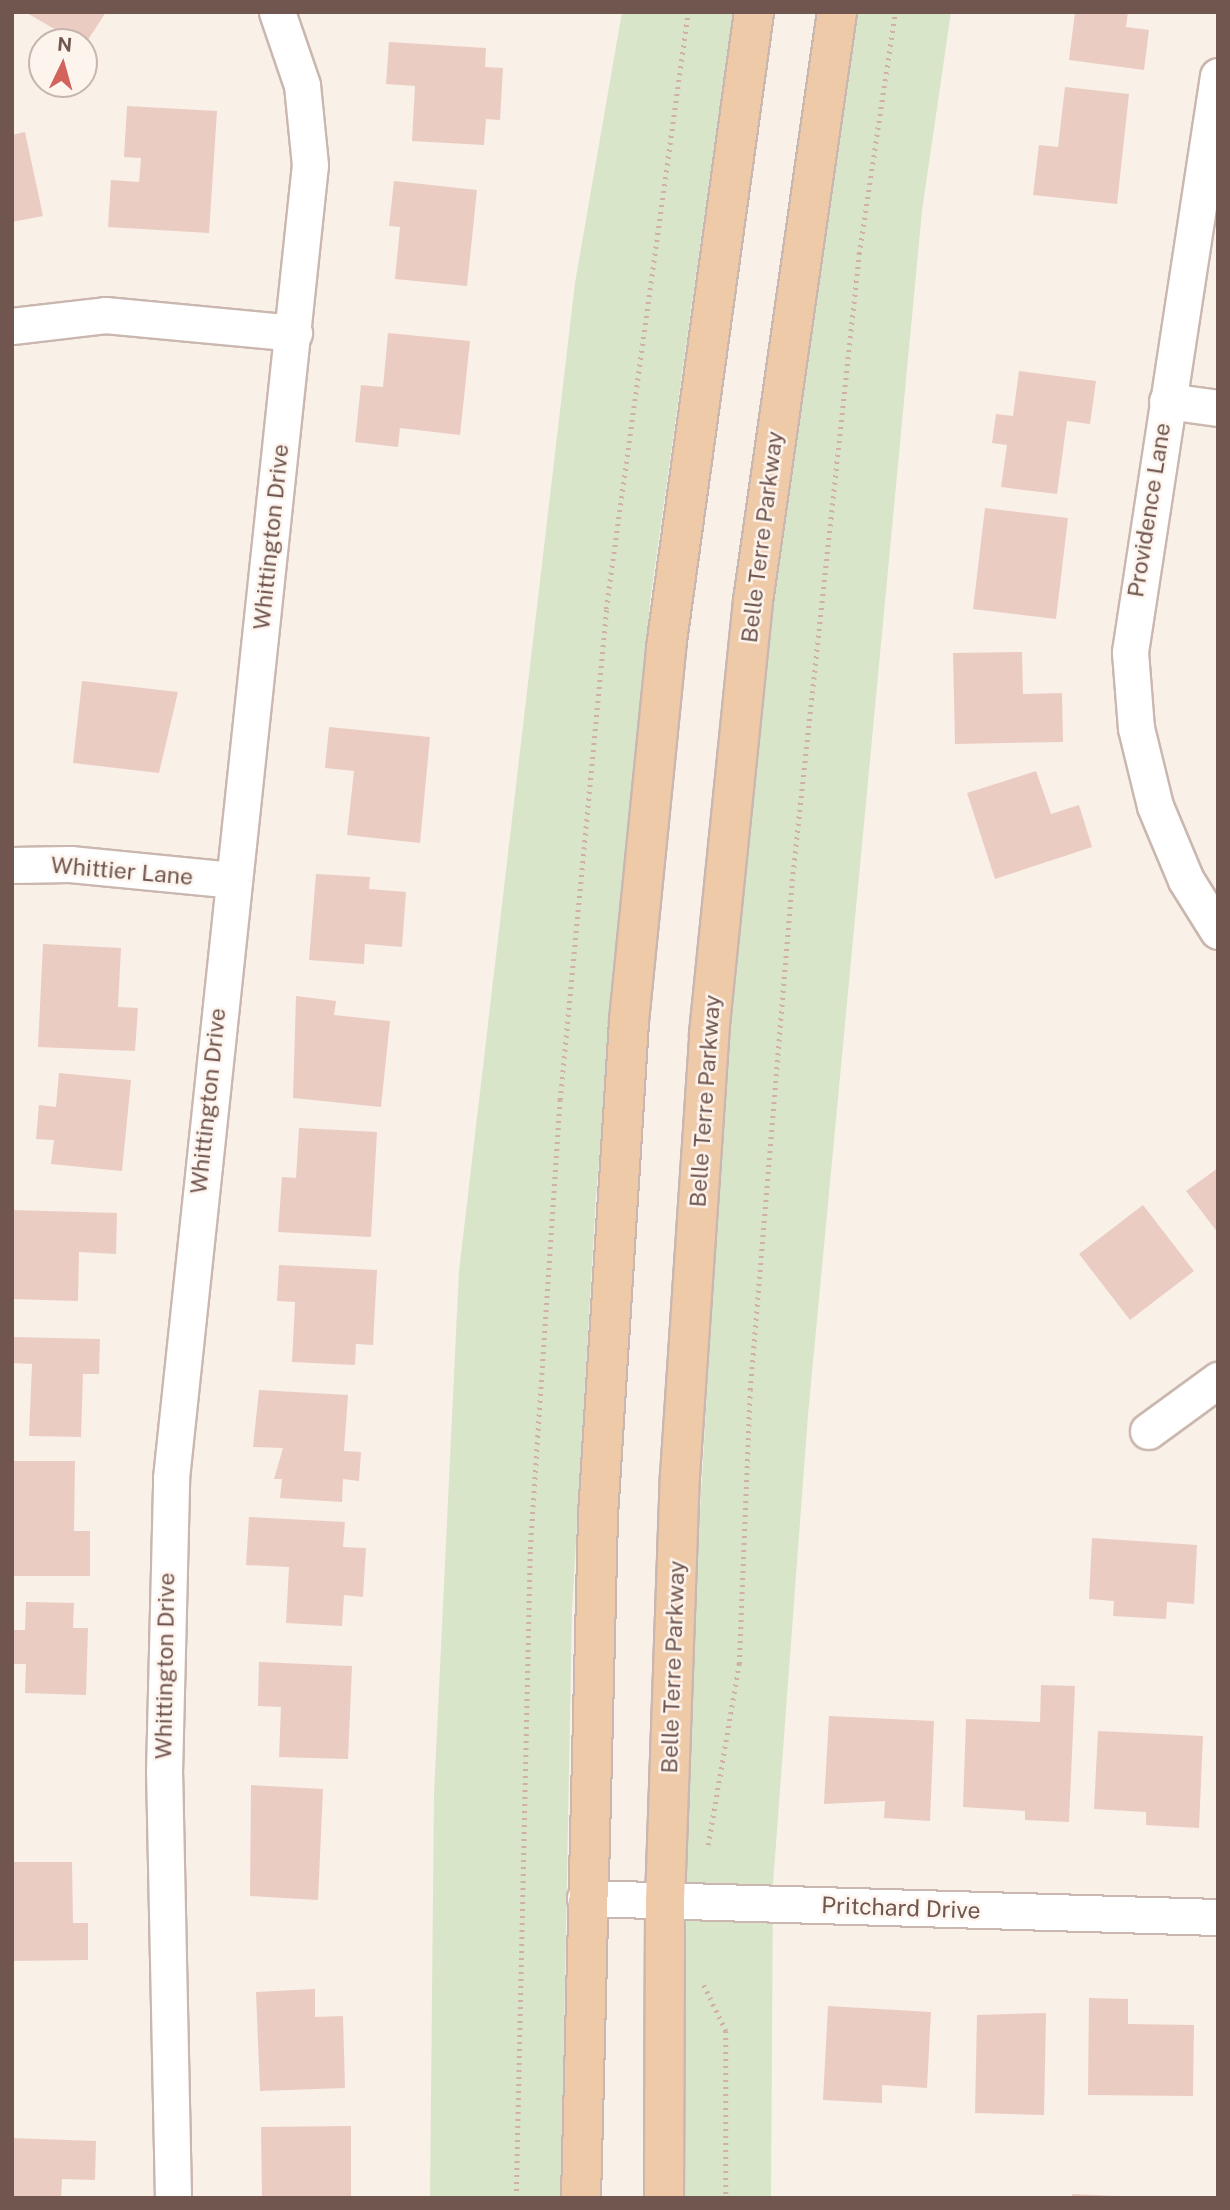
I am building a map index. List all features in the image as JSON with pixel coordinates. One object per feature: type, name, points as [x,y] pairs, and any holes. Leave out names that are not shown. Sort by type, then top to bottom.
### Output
[{"type":"main road","points":[[581,2198],[585,1898],[598,1515],[629,1021],[666,648],[754,12]]},
{"type":"main road","name":"Belle Terre Parkway","points":[[664,2198],[665,1901],[680,1476],[709,1034],[753,601],[837,12]]},
{"type":"street","name":"Whittington Drive","points":[[173,2198],[164,1773],[167,1539],[179,1366],[294,333],[310,137],[297,62],[277,12]]},
{"type":"street","name":"Providence Lane","points":[[1218,76],[1135,591],[1132,691],[1155,806],[1186,880],[1218,931]]},
{"type":"street","points":[[12,326],[105,315],[294,333]]},
{"type":"street","points":[[1167,401],[1218,408]]},
{"type":"street","name":"Whittier Lane","points":[[12,865],[69,864],[232,880]]},
{"type":"street","points":[[1148,1431],[1218,1380]]},
{"type":"street","name":"Pritchard Drive","points":[[585,1898],[1218,1917]]},
{"type":"path","points":[[516,2198],[530,1549],[561,1086],[607,596],[688,12]]},
{"type":"path","points":[[708,1837],[739,1664],[750,1390],[792,881],[859,254],[895,12]]},
{"type":"path","points":[[698,1973],[726,2031],[726,2198]]},
{"type":"green space","points":[[622,12],[733,12],[650,602],[596,1196],[572,1611],[561,2198],[430,2198],[434,1794],[459,1271],[575,283]]},
{"type":"green space","points":[[856,12],[951,12],[922,211],[808,1415],[773,1884],[771,2198],[683,2198],[689,1702],[725,1082],[775,583]]},
{"type":"building","points":[[25,12],[106,12],[96,28],[53,28]]},
{"type":"building","points":[[1075,12],[1128,12],[1126,27],[1149,30],[1144,70],[1069,60]]},
{"type":"building","points":[[389,42],[486,48],[485,67],[503,68],[500,120],[486,119],[484,145],[412,141],[415,86],[386,84]]},
{"type":"building","points":[[1065,87],[1129,94],[1117,204],[1033,195],[1039,145],[1058,147]]},
{"type":"building","points":[[127,106],[217,111],[209,233],[108,227],[111,180],[139,182],[141,158],[124,157]]},
{"type":"building","points":[[25,132],[43,216],[12,222],[12,135]]},
{"type":"building","points":[[394,181],[477,190],[467,286],[395,279],[400,227],[389,226]]},
{"type":"building","points":[[388,333],[470,341],[460,435],[400,428],[398,447],[355,442],[361,385],[383,387]]},
{"type":"building","points":[[1019,371],[1096,381],[1090,424],[1067,421],[1057,494],[1001,487],[1007,445],[992,443],[996,414],[1013,416]]},
{"type":"building","points":[[985,508],[1068,518],[1056,619],[973,609]]},
{"type":"building","points":[[1022,652],[1023,694],[1062,693],[1063,742],[955,744],[953,653]]},
{"type":"building","points":[[82,681],[178,692],[159,773],[73,763]]},
{"type":"building","points":[[329,727],[430,737],[420,843],[347,835],[354,771],[325,768]]},
{"type":"building","points":[[1036,771],[1051,814],[1079,805],[1092,847],[995,879],[967,793]]},
{"type":"building","points":[[316,874],[370,877],[369,889],[406,892],[402,947],[365,944],[364,964],[309,960]]},
{"type":"building","points":[[43,944],[121,948],[118,1007],[138,1008],[135,1051],[38,1047]]},
{"type":"building","points":[[296,996],[336,1001],[334,1015],[390,1021],[381,1107],[293,1098]]},
{"type":"building","points":[[59,1073],[131,1080],[122,1171],[51,1164],[54,1140],[36,1139],[39,1105],[56,1107]]},
{"type":"building","points":[[299,1128],[377,1132],[371,1237],[278,1232],[282,1177],[296,1178]]},
{"type":"building","points":[[1218,1168],[1218,1233],[1186,1191]]},
{"type":"building","points":[[1143,1205],[1194,1271],[1130,1320],[1079,1254]]},
{"type":"building","points":[[12,1210],[117,1213],[116,1254],[79,1252],[78,1301],[12,1299]]},
{"type":"building","points":[[279,1265],[377,1270],[373,1345],[356,1344],[355,1365],[292,1362],[295,1302],[277,1301]]},
{"type":"building","points":[[12,1337],[100,1339],[99,1374],[83,1374],[81,1437],[29,1436],[32,1364],[12,1363]]},
{"type":"building","points":[[259,1390],[348,1395],[344,1451],[361,1452],[359,1481],[343,1479],[342,1502],[280,1498],[282,1479],[274,1479],[283,1448],[253,1447]]},
{"type":"building","points":[[12,1461],[75,1461],[74,1531],[90,1531],[90,1576],[12,1576]]},
{"type":"building","points":[[249,1517],[345,1522],[343,1547],[366,1548],[363,1597],[344,1595],[342,1626],[286,1623],[289,1567],[246,1565]]},
{"type":"building","points":[[1092,1538],[1197,1545],[1194,1604],[1167,1602],[1166,1619],[1113,1616],[1114,1601],[1089,1599]]},
{"type":"building","points":[[26,1602],[74,1603],[73,1628],[88,1628],[86,1695],[25,1693],[26,1664],[12,1664],[12,1630],[25,1630]]},
{"type":"building","points":[[259,1662],[352,1666],[348,1759],[279,1757],[281,1707],[258,1706]]},
{"type":"building","points":[[1041,1685],[1075,1686],[1069,1822],[1025,1820],[1025,1811],[963,1807],[966,1719],[1040,1722]]},
{"type":"building","points":[[829,1716],[934,1721],[930,1821],[884,1818],[885,1801],[824,1804]]},
{"type":"building","points":[[1098,1731],[1203,1736],[1199,1828],[1146,1825],[1146,1812],[1094,1809]]},
{"type":"building","points":[[251,1785],[323,1789],[318,1900],[250,1896]]},
{"type":"building","points":[[12,1862],[72,1862],[73,1923],[88,1923],[88,1960],[12,1961]]},
{"type":"building","points":[[315,1989],[315,2017],[343,2016],[345,2088],[260,2091],[256,1992]]},
{"type":"building","points":[[1089,1998],[1128,1999],[1128,2024],[1194,2025],[1193,2096],[1088,2095]]},
{"type":"building","points":[[828,2006],[931,2012],[927,2088],[882,2085],[882,2103],[823,2100]]},
{"type":"building","points":[[1046,2013],[1044,2115],[975,2113],[977,2015]]},
{"type":"building","points":[[351,2126],[351,2198],[262,2198],[261,2127]]},
{"type":"building","points":[[12,2138],[96,2141],[95,2180],[62,2179],[61,2198],[12,2198]]},
{"type":"building","points":[[1072,2194],[1118,2196],[1118,2198],[1072,2198]]}]
